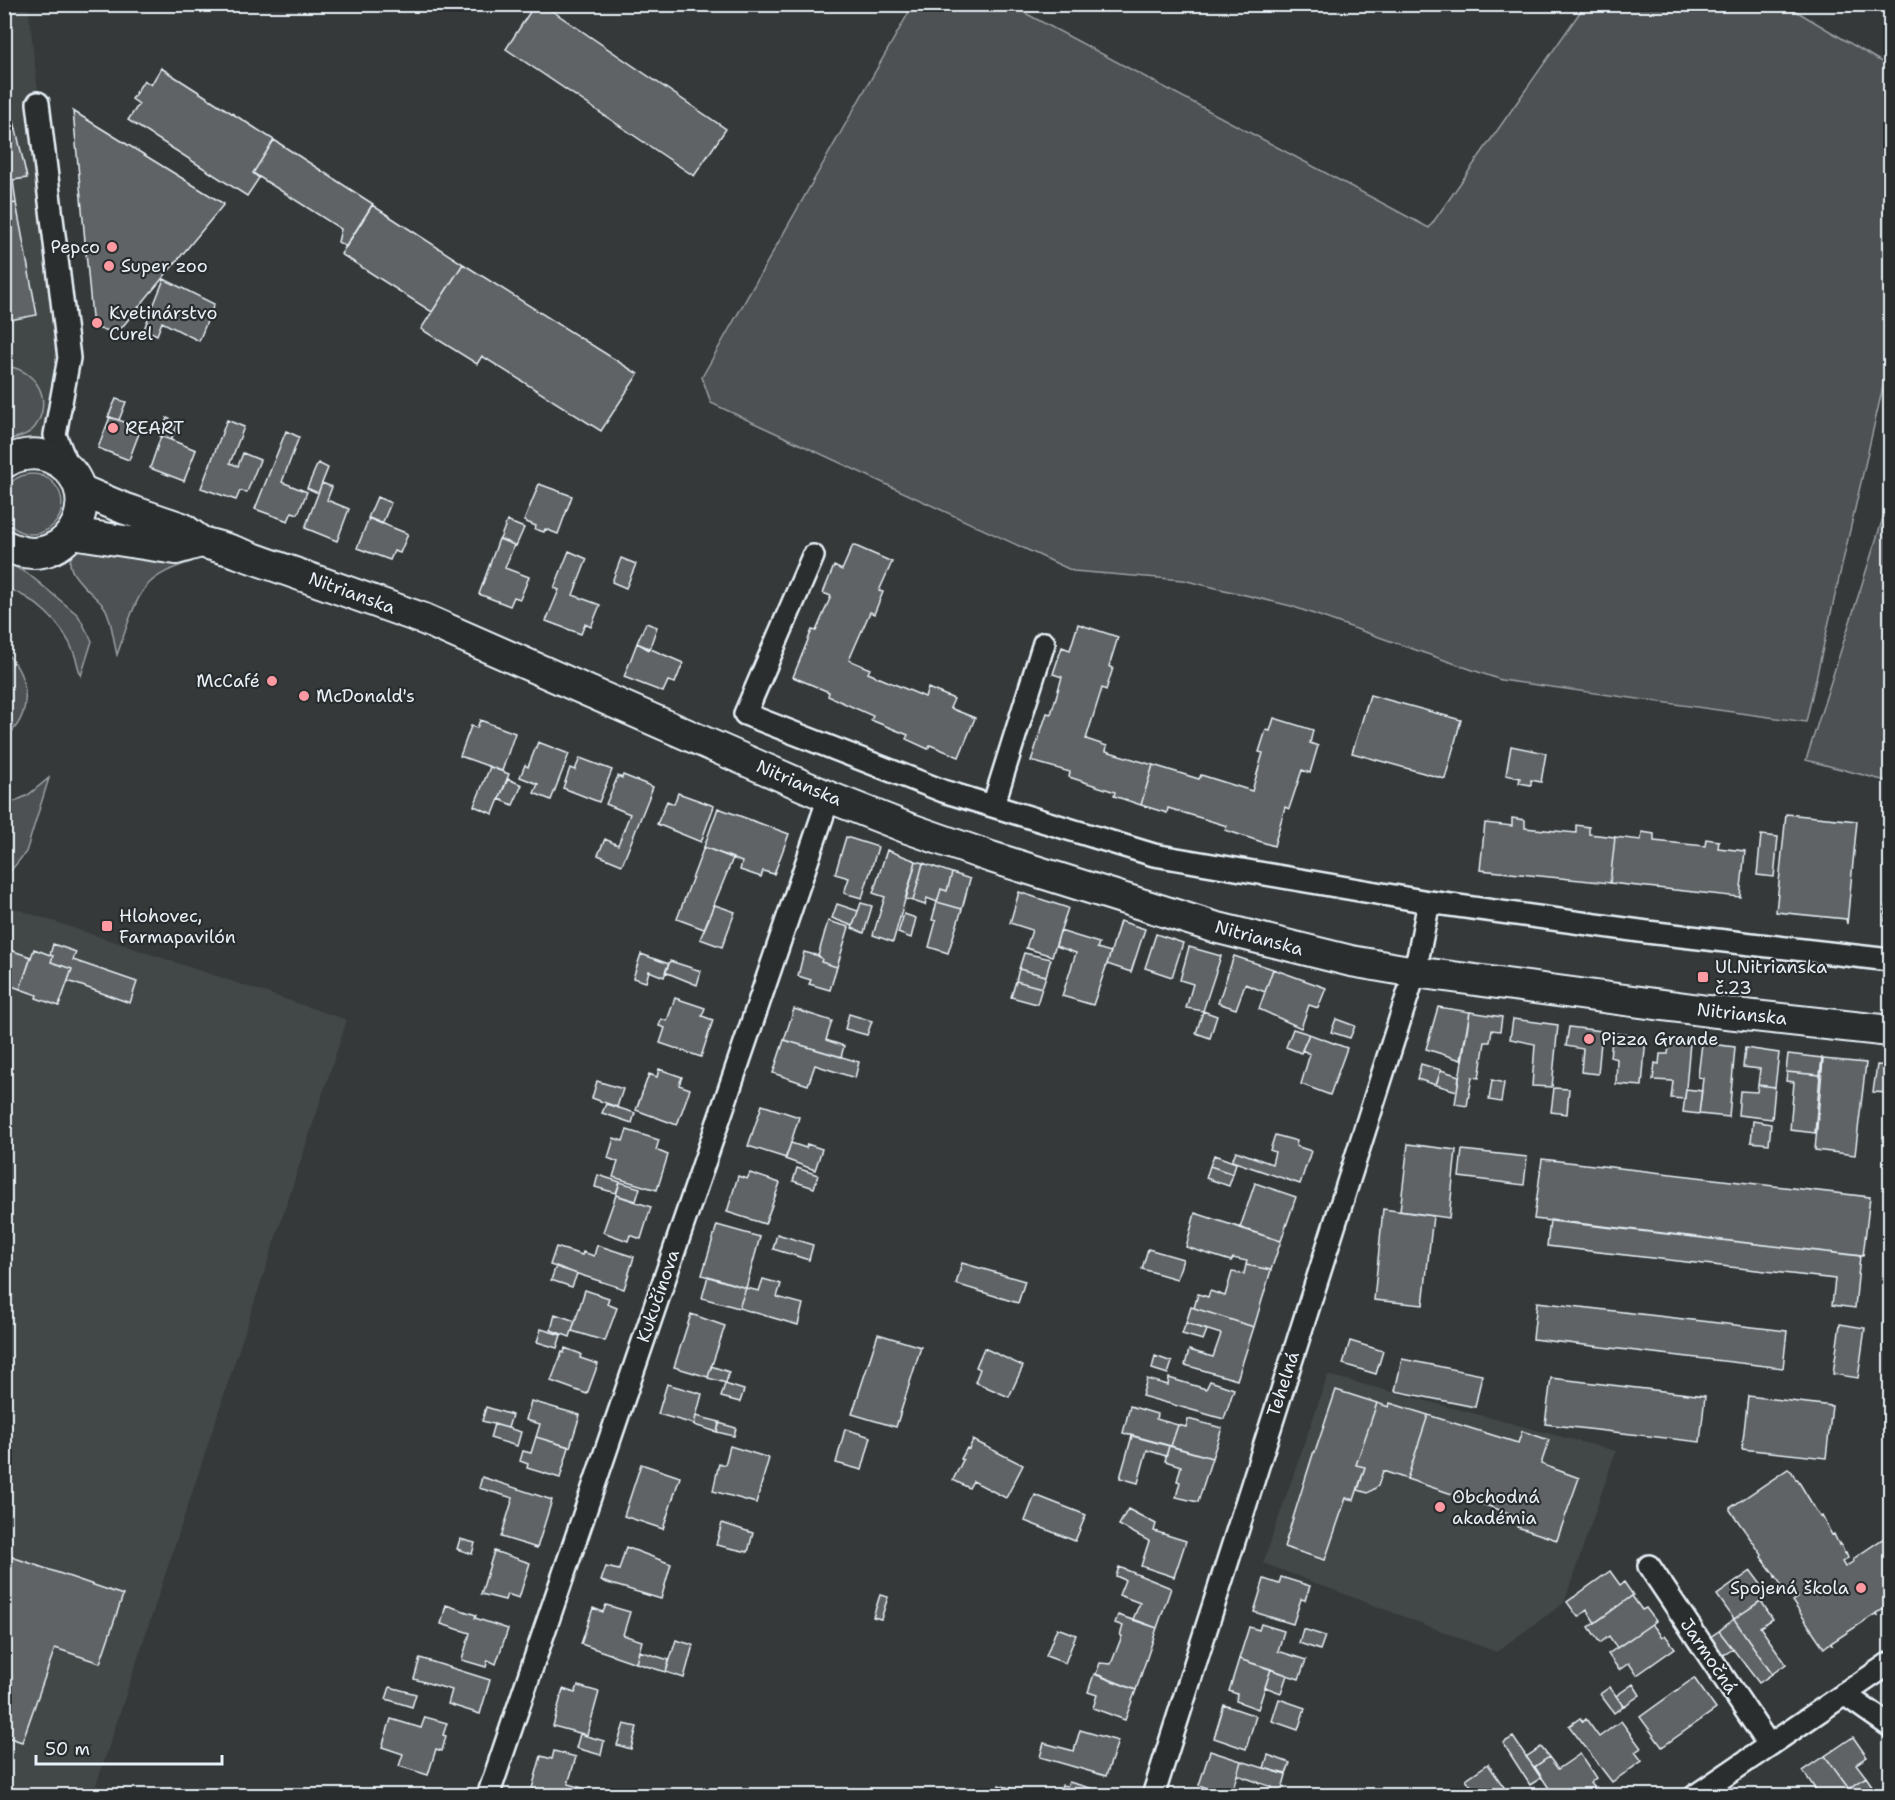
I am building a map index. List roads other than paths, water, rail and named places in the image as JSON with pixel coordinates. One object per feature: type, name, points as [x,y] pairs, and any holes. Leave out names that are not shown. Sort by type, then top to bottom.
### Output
[{"type":"main road","points":[[4,463],[20,456],[33,454]]},
{"type":"main road","name":"Nitrianska","points":[[33,454],[58,461],[74,480],[123,508],[182,528],[201,542],[230,550],[424,620],[829,797],[980,853],[1214,927],[1351,961],[1414,972],[1708,1011],[1890,1031]]},
{"type":"main road","points":[[4,545],[20,552],[44,552],[56,548],[72,533],[79,520],[82,505],[74,480]]},
{"type":"main road","name":"Nitrianska","points":[[72,533],[176,549],[201,542]]},
{"type":"street","points":[[38,103],[69,358],[55,435],[74,480]]},
{"type":"street","points":[[33,454],[55,435]]},
{"type":"street","points":[[813,556],[745,714],[943,790],[1154,855],[1429,902],[1647,932],[1890,960]]},
{"type":"street","points":[[993,806],[1044,643]]},
{"type":"street","name":"Kukučínova","points":[[488,1796],[829,797]]},
{"type":"street","points":[[1414,972],[1429,902]]},
{"type":"street","name":"Tehelná","points":[[1153,1796],[1414,972]]},
{"type":"street","name":"Jarmočná","points":[[1649,1566],[1769,1745]]},
{"type":"street","points":[[1695,1796],[1890,1663]]},
{"type":"street","points":[[1844,1694],[1890,1726]]},
{"type":"place","name":"Pepco","points":[[112,247]]},
{"type":"place","name":"Super zoo","points":[[109,266]]},
{"type":"place","name":"Kvetinárstvo Curel","points":[[97,323]]},
{"type":"place","name":"REART","points":[[113,428]]},
{"type":"place","name":"McCafé","points":[[272,681]]},
{"type":"place","name":"McDonald's","points":[[304,696]]},
{"type":"place","name":"Hlohovec, Farmapavilón","points":[[107,926]]},
{"type":"place","name":"Ul.Nitrianska č.23","points":[[1703,977]]},
{"type":"place","name":"Pizza Grande","points":[[1589,1039]]},
{"type":"place","name":"Obchodná akadémia","points":[[1440,1507]]},
{"type":"place","name":"Spojená škola","points":[[1861,1588]]}]
